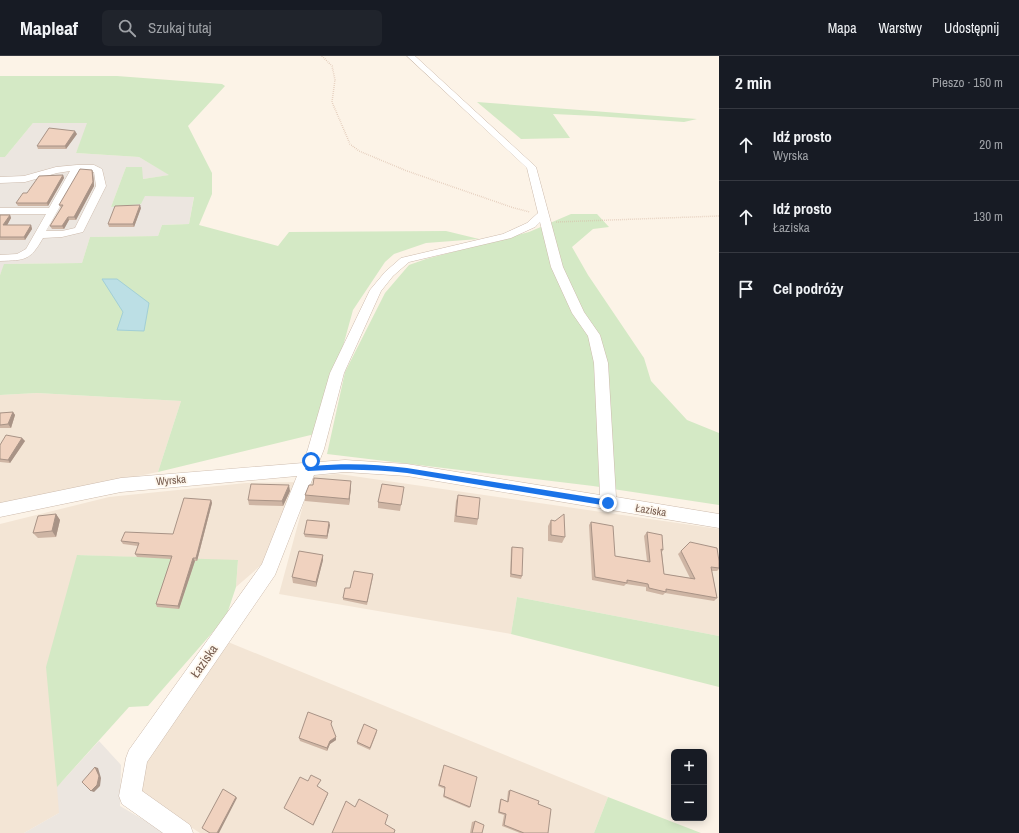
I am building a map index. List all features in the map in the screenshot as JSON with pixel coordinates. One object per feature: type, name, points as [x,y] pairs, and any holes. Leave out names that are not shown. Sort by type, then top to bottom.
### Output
[{"type":"street","points":[[411,56],[531,167],[557,267],[578,313],[594,336],[601,363],[608,503]]},
{"type":"street","points":[[0,180],[24,179],[56,170],[77,168],[94,168],[98,171],[101,186],[79,230],[62,234],[38,235]]},
{"type":"street","points":[[0,258],[19,257],[30,251],[77,168]]},
{"type":"street","points":[[0,211],[52,211]]},
{"type":"street","points":[[308,469],[316,449],[336,373],[376,290],[389,274],[405,260],[507,236],[544,219]]},
{"type":"street","name":"Wyrska","points":[[0,510],[120,485],[345,466]]},
{"type":"street","name":"Łaziska","points":[[345,466],[407,470],[719,521]]},
{"type":"street","name":"Łaziska","points":[[182,833],[130,796],[137,758],[269,569],[308,469]]},
{"type":"path","points":[[322,56],[332,66],[335,80],[332,102],[350,144],[364,154],[407,171],[544,219],[719,216]]},
{"type":"shaded area","points":[[33,123],[88,123],[76,153],[139,157],[170,175],[143,179],[126,167],[111,207],[145,196],[194,196],[189,224],[162,225],[158,236],[90,237],[82,263],[5,264],[0,275],[0,157],[5,157]]},
{"type":"shaded area","points":[[37,393],[181,401],[158,472],[0,504],[0,395]]},
{"type":"shaded area","points":[[339,474],[719,529],[719,636],[517,597],[511,634],[279,594],[311,476]]},
{"type":"shaded area","points":[[302,482],[274,554],[236,587],[238,561],[77,555],[59,813],[24,833],[0,833],[0,524],[109,497],[246,483]]},
{"type":"shaded area","points":[[228,642],[608,797],[594,833],[200,833],[140,794],[147,756]]},
{"type":"shaded area","points":[[99,741],[121,765],[120,806],[166,833],[24,833],[59,813],[57,787]]},
{"type":"green space","points":[[0,76],[117,76],[222,84],[225,86],[188,126],[212,173],[212,194],[199,225],[278,246],[289,232],[446,231],[479,239],[426,243],[394,254],[385,262],[353,310],[319,433],[158,472],[181,401],[37,393],[0,395],[0,275],[4,264],[82,263],[90,237],[158,236],[162,225],[189,224],[194,197],[145,196],[141,204],[111,207],[126,167],[142,167],[143,179],[169,175],[139,157],[76,153],[87,123],[33,123],[5,157],[0,157]]},
{"type":"green space","points":[[477,102],[697,119],[684,122],[553,114],[570,138],[521,139]]},
{"type":"green space","points":[[571,214],[597,214],[609,227],[593,229],[572,247],[588,275],[644,358],[651,381],[687,420],[719,433],[719,505],[593,486],[327,454],[345,372],[385,293],[409,265],[426,259],[529,232]]},
{"type":"green space","points":[[77,555],[238,560],[236,587],[226,617],[148,706],[129,707],[57,787],[46,667]]},
{"type":"green space","points":[[517,597],[719,636],[719,687],[511,634]]},
{"type":"green space","points":[[608,797],[701,833],[594,833]]},
{"type":"water","points":[[102,279],[117,279],[149,303],[144,331],[117,330],[123,312]]},
{"type":"building","points":[[49,128],[75,131],[65,146],[37,146]]},
{"type":"building","points":[[80,169],[92,170],[93,182],[74,217],[68,217],[62,226],[50,226],[63,205],[59,205]]},
{"type":"building","points":[[63,175],[47,203],[16,203],[23,193],[27,193],[39,176]]},
{"type":"building","points":[[140,205],[133,224],[108,224],[115,206]]},
{"type":"building","points":[[0,215],[10,215],[3,225],[31,225],[24,237],[0,237]]},
{"type":"building","points":[[13,412],[8,424],[0,425],[0,413]]},
{"type":"building","points":[[6,435],[22,438],[8,460],[0,459],[0,445]]},
{"type":"building","points":[[314,478],[351,481],[349,499],[305,495],[309,485],[313,485]]},
{"type":"building","points":[[251,484],[289,485],[282,501],[248,500]]},
{"type":"building","points":[[382,484],[404,487],[401,505],[378,502]]},
{"type":"building","points":[[458,495],[480,498],[478,519],[456,516]]},
{"type":"building","points":[[184,498],[211,500],[196,558],[193,558],[178,606],[156,604],[172,556],[135,554],[139,543],[121,541],[125,532],[173,534]]},
{"type":"building","points":[[56,514],[52,531],[33,533],[38,516]]},
{"type":"building","points":[[564,514],[565,537],[551,535],[551,520],[555,521]]},
{"type":"building","points":[[307,520],[329,522],[327,536],[304,534]]},
{"type":"building","points":[[591,522],[613,526],[615,556],[650,562],[647,532],[662,535],[663,550],[661,549],[664,574],[695,579],[681,551],[690,542],[717,548],[719,568],[711,567],[717,598],[666,589],[666,592],[649,588],[648,584],[627,580],[627,583],[595,577]]},
{"type":"building","points":[[512,547],[523,548],[522,576],[511,574]]},
{"type":"building","points":[[299,551],[323,555],[316,582],[292,577]]},
{"type":"building","points":[[354,571],[373,574],[367,602],[343,598],[345,588],[350,588]]},
{"type":"building","points":[[308,712],[332,721],[331,724],[336,737],[330,741],[327,748],[299,738]]},
{"type":"building","points":[[364,724],[377,730],[370,748],[357,742]]},
{"type":"building","points":[[444,765],[477,777],[470,807],[444,796],[445,787],[439,785]]},
{"type":"building","points":[[95,767],[99,776],[97,785],[91,791],[82,782]]},
{"type":"building","points":[[311,775],[321,780],[317,786],[328,793],[313,825],[284,808],[300,777],[308,781]]},
{"type":"building","points":[[223,789],[236,797],[217,833],[210,833],[202,828]]},
{"type":"building","points":[[510,790],[539,801],[538,804],[551,809],[548,833],[524,833],[504,825],[506,814],[499,812],[501,799],[508,802]]},
{"type":"building","points":[[359,799],[388,815],[385,824],[395,830],[394,833],[332,833],[346,801],[355,807]]},
{"type":"building","points":[[475,821],[484,825],[482,833],[472,833]]},
{"type":"route","points":[[311,461],[308,469],[345,466],[407,470],[608,503]]}]
